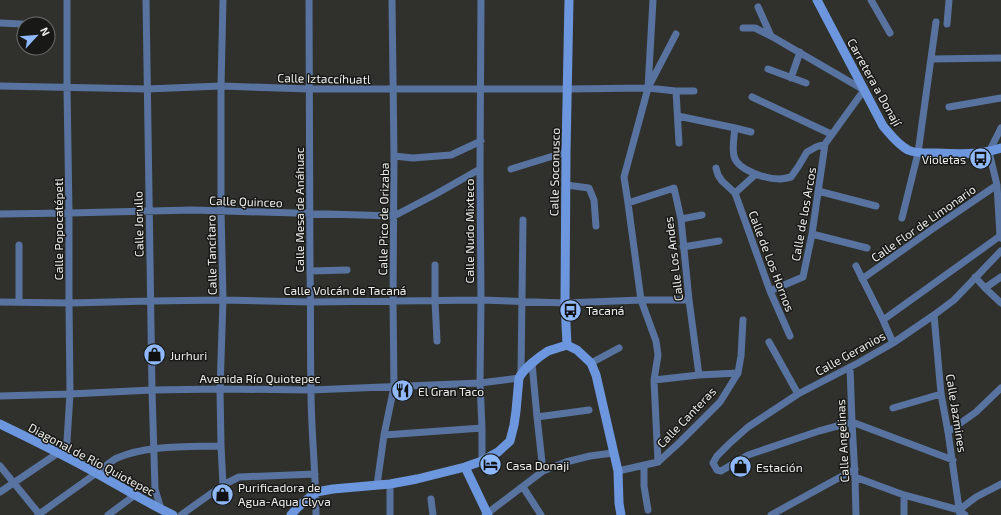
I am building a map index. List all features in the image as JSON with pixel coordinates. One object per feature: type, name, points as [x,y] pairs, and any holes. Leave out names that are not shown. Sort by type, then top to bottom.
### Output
[{"type":"street","name":"Calle Popocatépetl","points":[[66,457],[70,394],[67,0]]},
{"type":"street","name":"Calle Jorullo","points":[[146,0],[152,390],[155,489],[161,509]]},
{"type":"street","name":"Calle Tancítaro","points":[[223,0],[221,86],[223,300],[220,389],[223,485]]},
{"type":"street","name":"Calle Mesa de Anáhuac","points":[[309,0],[311,302],[310,390],[316,515]]},
{"type":"street","name":"Calle Pico de Orizaba","points":[[377,485],[384,435],[394,387],[392,0]]},
{"type":"street","name":"Calle Nudo Mixteco","points":[[480,0],[480,384],[482,462]]},
{"type":"street","name":"Calle Soconusco","points":[[567,345],[565,303],[569,0]]},
{"type":"street","points":[[653,0],[648,88],[624,177],[641,300],[656,341],[658,355],[654,380],[658,462]]},
{"type":"street","name":"Carretera a Donají","points":[[817,0],[883,126],[898,144],[918,153],[963,154],[989,152],[1001,148]]},
{"type":"street","points":[[871,0],[890,33]]},
{"type":"street","points":[[947,24],[949,0]]},
{"type":"street","points":[[758,7],[771,36]]},
{"type":"street","points":[[902,218],[918,153],[936,22]]},
{"type":"street","points":[[0,23],[16,24]]},
{"type":"street","points":[[743,28],[755,28],[771,36],[864,90]]},
{"type":"street","points":[[648,88],[676,34]]},
{"type":"street","points":[[792,78],[800,52]]},
{"type":"street","points":[[932,59],[1001,58]]},
{"type":"street","points":[[768,69],[806,83]]},
{"type":"street","name":"Calle Iztaccíhuatl","points":[[0,86],[148,89],[221,86],[309,89],[648,88],[694,91]]},
{"type":"street","name":"Calle de los Arcos","points":[[770,291],[803,277],[812,234],[826,144],[831,134],[864,90]]},
{"type":"street","points":[[676,91],[679,143]]},
{"type":"street","points":[[752,97],[831,134]]},
{"type":"street","points":[[949,107],[1001,98]]},
{"type":"street","points":[[678,116],[751,132]]},
{"type":"street","name":"Calle de los Arcos","points":[[735,128],[733,148],[734,157],[737,163],[755,174],[779,179],[791,177],[807,152],[826,144]]},
{"type":"street","points":[[883,320],[1000,237],[997,185],[989,152],[1001,128]]},
{"type":"street","points":[[394,156],[413,158],[450,155],[481,141]]},
{"type":"street","points":[[512,169],[566,152]]},
{"type":"street","points":[[716,168],[722,181],[735,193],[755,174]]},
{"type":"street","name":"Calle Quinceo","points":[[0,214],[221,210],[394,216],[480,169]]},
{"type":"street","points":[[566,185],[589,188],[594,200],[596,226]]},
{"type":"street","name":"Calle Flor de Limonario","points":[[862,279],[997,185]]},
{"type":"street","name":"Calle Los Andes","points":[[628,204],[674,188],[681,219],[689,300],[699,375]]},
{"type":"street","points":[[818,191],[876,206]]},
{"type":"street","name":"Calle de Los Hornos","points":[[735,193],[770,291],[790,336]]},
{"type":"street","points":[[681,219],[702,215]]},
{"type":"street","points":[[291,515],[316,492],[390,484],[465,467],[482,462],[510,442],[514,425],[520,375],[522,220]]},
{"type":"street","points":[[812,234],[867,248]]},
{"type":"street","points":[[683,247],[719,241]]},
{"type":"street","points":[[19,245],[20,302]]},
{"type":"street","name":"Calle Geranios","points":[[852,422],[766,448],[748,455],[721,471],[716,470],[713,463],[717,456],[748,427],[798,394],[893,343],[934,315],[954,300],[1001,251]]},
{"type":"street","points":[[434,265],[437,341]]},
{"type":"street","points":[[856,266],[893,343]]},
{"type":"street","points":[[310,271],[347,270]]},
{"type":"street","points":[[975,277],[1001,303]]},
{"type":"street","points":[[986,288],[1001,277]]},
{"type":"street","name":"Calle Volcán de Tacaná","points":[[0,302],[69,303],[150,300],[223,300],[393,302],[481,300],[565,303],[689,300]]},
{"type":"street","name":"Calle Jazmines","points":[[934,315],[941,394],[961,513]]},
{"type":"street","points":[[654,380],[699,375],[738,373],[741,356],[743,320]]},
{"type":"street","points":[[769,342],[798,394]]},
{"type":"street","points":[[520,375],[532,363],[548,352],[567,345],[577,350],[591,363],[596,375],[618,471],[621,515]]},
{"type":"street","points":[[591,363],[619,348]]},
{"type":"street","points":[[532,363],[536,417],[543,472]]},
{"type":"street","name":"Calle Angelinas","points":[[850,367],[856,477],[856,515]]},
{"type":"street","name":"Calle Canteras","points":[[618,471],[658,462],[720,402],[738,373]]},
{"type":"street","name":"Avenida Río Quiotepec","points":[[0,396],[152,390],[310,390],[480,384],[520,375]]},
{"type":"street","points":[[948,432],[976,412],[1001,388]]},
{"type":"street","points":[[893,408],[941,394]]},
{"type":"street","points":[[536,417],[589,410]]},
{"type":"street","points":[[852,422],[953,460]]},
{"type":"street","name":"Diagonal de Río Quiotepec","points":[[0,424],[97,473],[173,515]]},
{"type":"street","points":[[384,435],[482,428]]},
{"type":"street","points":[[1,469],[39,515],[117,458],[154,448],[221,446]]},
{"type":"street","points":[[0,492],[58,453]]},
{"type":"street","points":[[465,467],[487,515],[543,472],[566,462],[590,456],[613,453]]},
{"type":"street","points":[[644,465],[644,486],[648,510]]},
{"type":"street","points":[[776,514],[855,469]]},
{"type":"street","points":[[181,515],[223,485],[239,477],[315,474]]},
{"type":"street","points":[[856,477],[904,495],[961,513],[976,497],[1001,484]]},
{"type":"street","points":[[390,484],[390,515]]},
{"type":"street","points":[[523,487],[541,515]]},
{"type":"street","points":[[108,515],[135,495]]},
{"type":"street","points":[[904,495],[904,515]]},
{"type":"street","points":[[432,499],[433,515]]},
{"type":"place","name":"Violetas","points":[[981,159]]},
{"type":"place","name":"Tacaná","points":[[571,310]]},
{"type":"place","name":"Jurhuri","points":[[154,355]]},
{"type":"place","name":"El Gran Taco","points":[[403,391]]},
{"type":"place","name":"Casa Donaji","points":[[491,465]]},
{"type":"place","name":"Estación","points":[[740,467]]},
{"type":"place","name":"Purificadora de Agua-Aqua Clyva","points":[[222,494]]}]
